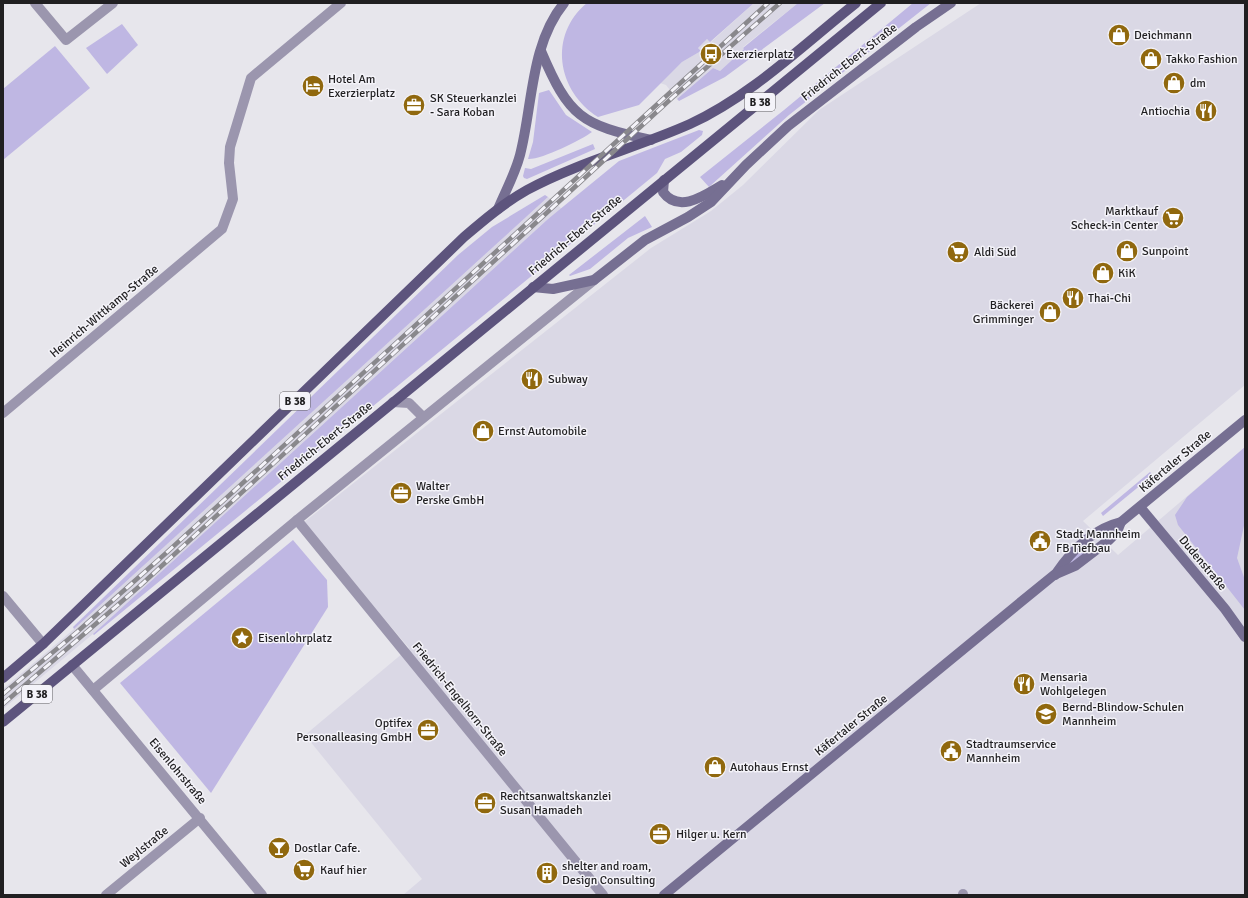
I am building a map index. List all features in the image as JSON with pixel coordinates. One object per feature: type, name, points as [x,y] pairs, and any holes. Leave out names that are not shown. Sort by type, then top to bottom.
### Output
[{"type":"main road","name":"B 38","points":[[3,678],[43,644],[459,242],[498,209],[527,190],[567,171],[690,124],[740,94],[856,3]]},
{"type":"main road","name":"Friedrich-Ebert-Straße","points":[[3,722],[881,3]]},
{"type":"street","points":[[35,3],[66,40],[113,3]]},
{"type":"street","name":"Heinrich-Wittkamp-Straße","points":[[3,412],[222,229],[233,200],[229,163],[230,147],[251,78],[341,3]]},
{"type":"street","points":[[498,209],[520,155],[529,113],[533,83],[541,51],[549,28],[564,3]]},
{"type":"street","name":"Friedrich-Ebert-Straße","points":[[93,690],[297,520],[536,326],[645,240],[688,217],[711,202],[731,180],[788,126],[916,27],[951,3]]},
{"type":"street","points":[[541,51],[561,93],[579,115],[601,127],[651,140]]},
{"type":"street","name":"Friedrich-Ebert-Straße","points":[[664,180],[662,188],[667,196],[674,201],[683,202],[703,197],[731,180]]},
{"type":"street","points":[[533,287],[553,289],[594,280]]},
{"type":"street","points":[[393,402],[409,403],[423,417]]},
{"type":"street","name":"Käfertaler Straße","points":[[664,895],[1054,575],[1073,551],[1100,529],[1121,522],[1245,420]]},
{"type":"street","name":"Dudenstraße","points":[[1140,507],[1225,609],[1245,637]]},
{"type":"street","name":"Friedrich-Engelhorn-Straße","points":[[297,520],[603,895]]},
{"type":"street","points":[[3,596],[43,644]]},
{"type":"street","name":"Eisenlohrstraße","points":[[72,666],[200,818],[262,895]]},
{"type":"street","name":"Weylstraße","points":[[106,895],[200,818]]},
{"type":"shaded area","points":[[587,3],[754,3],[710,42],[707,39],[698,48],[701,51],[682,62],[639,105],[598,117],[584,106],[574,93],[566,78],[562,62],[566,31],[575,16]]},
{"type":"shaded area","points":[[754,3],[798,3],[743,47],[744,49],[720,71],[713,68],[677,99],[666,85],[660,83],[682,62],[701,51],[698,48],[707,39],[711,42]]},
{"type":"shaded area","points":[[798,3],[825,3],[725,77],[679,101],[677,99],[713,68],[720,71],[744,49],[743,48]]},
{"type":"shaded area","points":[[913,3],[931,3],[789,115],[709,187],[700,177],[784,110]]},
{"type":"shaded area","points":[[981,3],[1245,3],[1245,385],[1083,521],[1118,555],[1245,447],[1245,895],[403,895],[422,879],[305,735],[409,648],[303,523],[651,248],[711,211],[743,185],[819,110]]},
{"type":"shaded area","points":[[122,24],[138,45],[107,74],[86,48]]},
{"type":"shaded area","points":[[55,46],[90,88],[3,160],[3,89]]},
{"type":"shaded area","points":[[549,90],[566,115],[592,132],[551,153],[528,159],[533,142],[539,93]]},
{"type":"shaded area","points":[[699,130],[703,131],[702,135],[681,152],[665,159],[657,173],[94,635],[93,634],[548,219],[619,161]]},
{"type":"shaded area","points":[[593,144],[595,149],[527,179],[523,176],[525,168],[531,169]]},
{"type":"shaded area","points":[[545,195],[548,197],[74,629],[73,627],[458,255],[492,227]]},
{"type":"shaded area","points":[[548,197],[562,209],[548,219],[93,634],[3,709],[3,689],[74,629]]},
{"type":"shaded area","points":[[645,216],[652,227],[628,238],[590,269],[570,276],[569,275]]},
{"type":"shaded area","points":[[1245,447],[1245,521],[1237,558],[1245,580],[1245,610],[1178,525],[1175,515],[1187,497]]},
{"type":"shaded area","points":[[1150,472],[1153,475],[1103,516],[1101,513]]},
{"type":"shaded area","name":"Eisenlohrplatz","points":[[293,540],[327,580],[328,607],[211,793],[120,683]]},
{"type":"shaded area","points":[[1088,545],[1091,548],[1070,564],[1068,562]]},
{"type":"railway","points":[[3,694],[77,632],[165,554],[768,3]]},
{"type":"railway","points":[[3,704],[142,584],[673,97],[780,3]]},
{"type":"place","name":"Deichmann","points":[[1119,35]]},
{"type":"place","name":"Exerzierplatz","points":[[711,54]]},
{"type":"place","name":"Takko Fashion","points":[[1151,59]]},
{"type":"place","name":"dm","points":[[1174,83]]},
{"type":"place","name":"Hotel Am Exerzierplatz","points":[[313,86]]},
{"type":"place","name":"SK Steuerkanzlei - Sara Koban","points":[[414,105]]},
{"type":"place","name":"Antiochia","points":[[1206,111]]},
{"type":"place","name":"Marktkauf Scheck-in Center","points":[[1173,218]]},
{"type":"place","name":"Sunpoint","points":[[1127,251]]},
{"type":"place","name":"Aldi Süd","points":[[958,252]]},
{"type":"place","name":"KiK","points":[[1103,273]]},
{"type":"place","name":"Thai-Chi","points":[[1073,298]]},
{"type":"place","name":"Bäckerei Grimminger","points":[[1050,312]]},
{"type":"place","name":"Subway","points":[[532,379]]},
{"type":"place","name":"Ernst Automobile","points":[[483,431]]},
{"type":"place","name":"Walter Perske GmbH","points":[[401,493]]},
{"type":"place","name":"Stadt Mannheim FB Tiefbau","points":[[1040,541]]},
{"type":"place","name":"Eisenlohrplatz","points":[[242,638]]},
{"type":"place","name":"Mensaria Wohlgelegen","points":[[1024,684]]},
{"type":"place","name":"Bernd-Blindow-Schulen Mannheim","points":[[1046,714]]},
{"type":"place","name":"Optifex Personalleasing GmbH","points":[[428,730]]},
{"type":"place","name":"Stadtraumservice Mannheim","points":[[951,751]]},
{"type":"place","name":"Autohaus Ernst","points":[[715,767]]},
{"type":"place","name":"Rechtsanwaltskanzlei Susan Hamadeh","points":[[485,803]]},
{"type":"place","name":"Hilger u. Kern","points":[[660,834]]},
{"type":"place","name":"Dostlar Cafe.","points":[[279,848]]},
{"type":"place","name":"Kauf hier","points":[[304,870]]},
{"type":"place","name":"shelter and roam, Design Consulting","points":[[547,873]]}]
